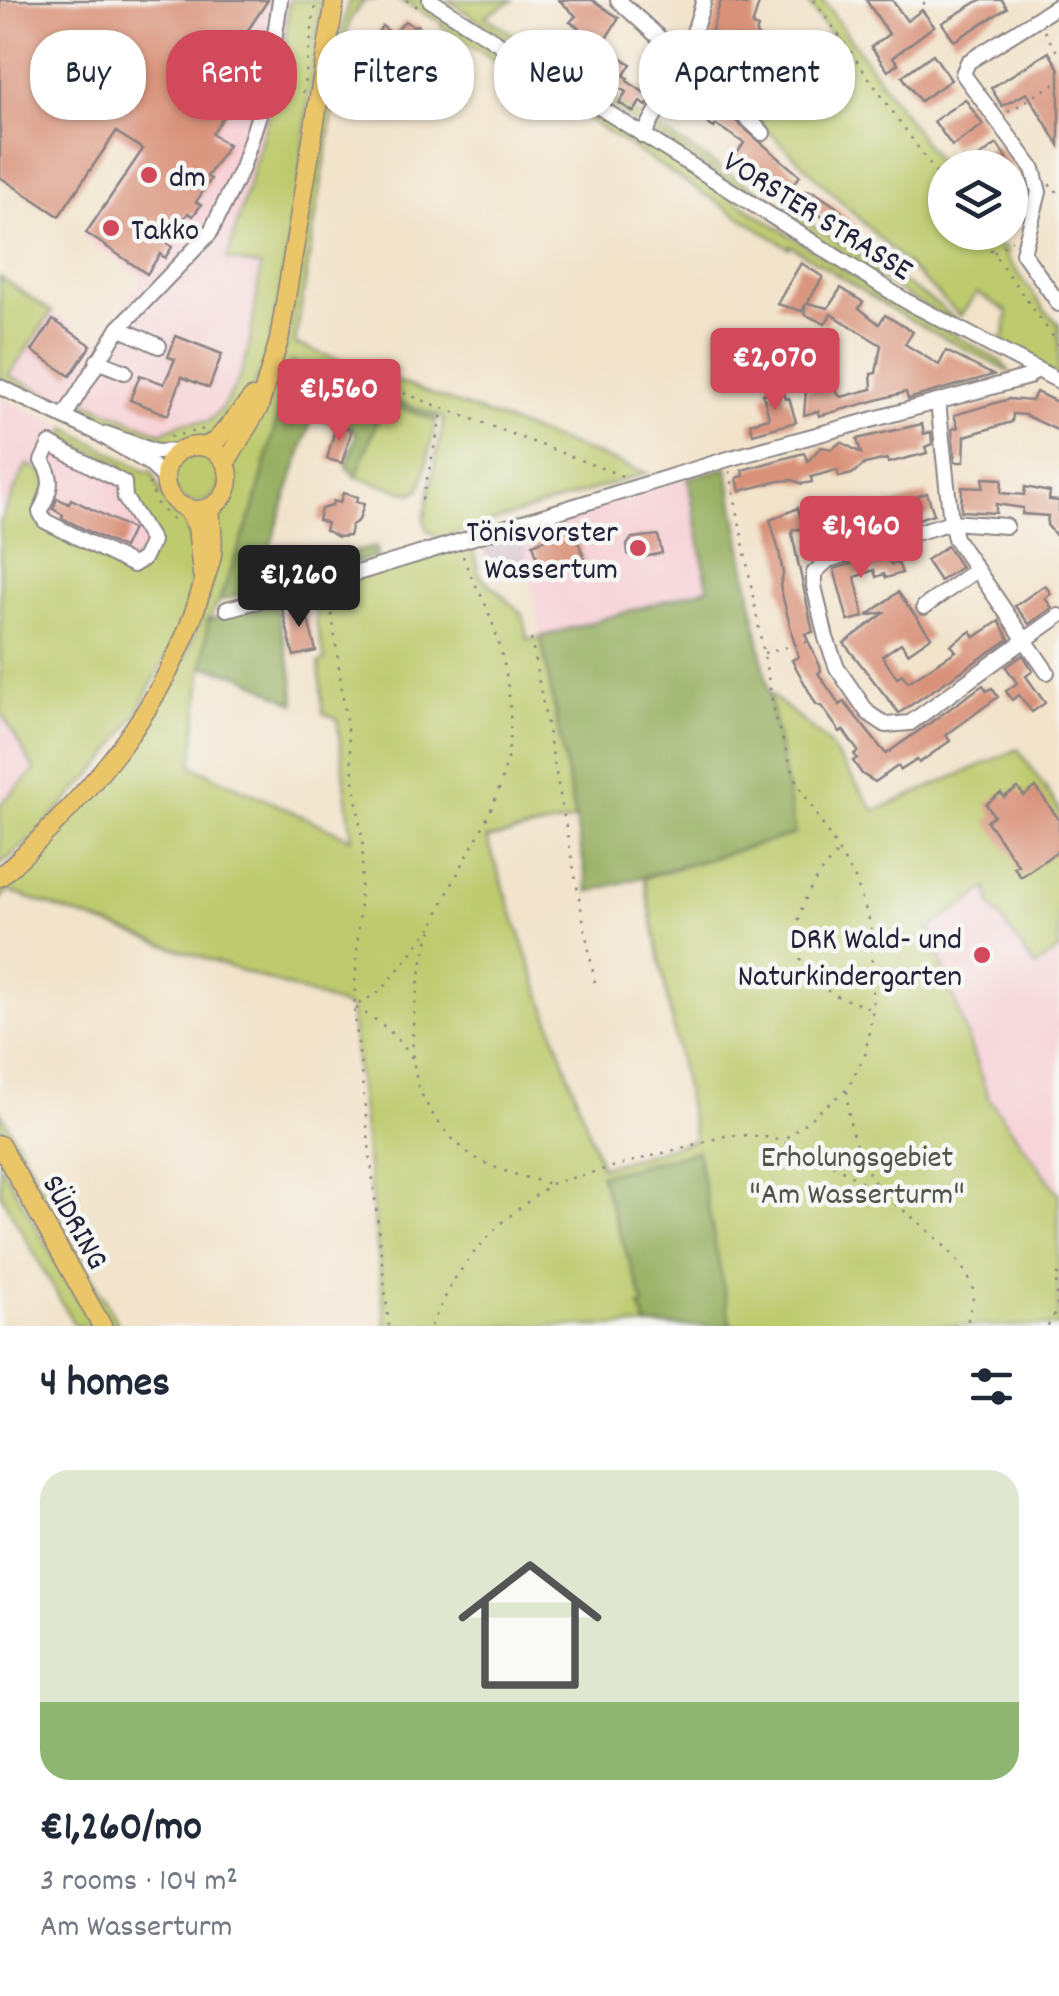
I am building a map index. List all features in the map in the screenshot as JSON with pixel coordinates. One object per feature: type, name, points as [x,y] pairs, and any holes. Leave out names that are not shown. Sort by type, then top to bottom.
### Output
[{"type":"main road","points":[[226,462],[259,407],[279,340],[335,0]]},
{"type":"main road","points":[[203,585],[197,526],[186,509],[170,497],[164,478],[178,451],[216,441],[264,382]]},
{"type":"main road","points":[[186,509],[210,508],[220,502],[230,483],[226,462],[206,446]]},
{"type":"main road","points":[[3,874],[74,806],[134,730],[184,642],[212,550],[210,508]]},
{"type":"main road","name":"SÜDRING","points":[[0,1145],[102,1326]]},
{"type":"street","points":[[64,417],[119,328],[210,232],[242,168],[267,90],[280,0]]},
{"type":"street","name":"VORSTER STRASSE","points":[[430,0],[906,301],[1059,380]]},
{"type":"street","name":"VORSTER STRASSE","points":[[441,0],[458,15]]},
{"type":"street","points":[[618,0],[652,30]]},
{"type":"street","points":[[694,30],[704,0]]},
{"type":"street","points":[[1059,5],[968,62],[963,74],[1033,169],[1039,192],[1023,254],[1059,304]]},
{"type":"street","points":[[643,136],[652,120]]},
{"type":"street","points":[[749,120],[763,133]]},
{"type":"street","points":[[119,328],[159,346]]},
{"type":"street","points":[[97,361],[125,372]]},
{"type":"street","points":[[227,609],[328,582],[645,484],[1028,377],[1035,370]]},
{"type":"street","points":[[0,387],[96,432],[156,452],[178,451]]},
{"type":"street","points":[[938,402],[954,538],[1047,672]]},
{"type":"street","points":[[96,432],[150,464],[164,478]]},
{"type":"street","points":[[50,444],[124,483],[125,498],[152,541],[143,559],[132,565],[45,521],[40,512],[52,486],[49,470],[42,461],[50,444]]},
{"type":"street","points":[[1006,526],[952,522],[822,563],[814,579],[826,638],[837,668],[868,714],[886,725],[910,723],[1059,616]]},
{"type":"street","points":[[924,607],[976,570]]},
{"type":"path","points":[[814,0],[928,162]]},
{"type":"path","points":[[923,4],[928,0]]},
{"type":"path","points":[[1036,19],[1059,55]]},
{"type":"path","points":[[994,120],[1058,82]]},
{"type":"path","points":[[992,254],[1012,240],[1023,254]]},
{"type":"path","points":[[989,250],[1059,344]]},
{"type":"path","points":[[335,368],[645,484]]},
{"type":"path","points":[[422,500],[443,408]]},
{"type":"path","points":[[728,460],[776,721],[797,782],[854,879],[871,925],[873,1009],[865,1056],[847,1089],[782,1141]]},
{"type":"path","points":[[354,1007],[382,990],[433,926],[483,826],[508,753],[510,715],[500,648],[458,540]]},
{"type":"path","points":[[328,582],[363,847],[354,1007],[389,1326]]},
{"type":"path","points":[[764,652],[826,638]]},
{"type":"path","points":[[530,639],[595,982]]},
{"type":"path","points":[[838,853],[810,884],[795,931],[798,953],[810,976],[828,991],[873,1009]]},
{"type":"path","points":[[433,926],[413,1034],[418,1087],[439,1124],[467,1152],[503,1171],[550,1184]]},
{"type":"path","points":[[354,1007],[378,1019],[413,1060]]},
{"type":"path","points":[[847,1089],[848,1130],[859,1158],[882,1195]]},
{"type":"path","points":[[432,1326],[453,1281],[474,1254],[501,1223],[550,1184],[728,1135],[782,1141],[836,1166],[915,1220],[963,1268],[974,1290],[967,1324]]},
{"type":"path","points":[[1048,1326],[1058,1306],[1059,1275]]},
{"type":"path","points":[[952,1326],[976,1326]]},
{"type":"shaded area","points":[[0,0],[289,0],[286,30],[166,30],[166,120],[267,120],[228,260],[261,265],[243,375],[209,421],[170,427],[161,433],[85,402],[86,410],[9,376],[52,312],[99,343],[142,277],[81,236],[138,150],[93,120],[146,120],[146,30],[30,30],[30,78],[0,58]]},
{"type":"shaded area","points":[[0,398],[67,428],[63,437],[121,465],[153,544],[127,569],[40,526],[28,464],[0,521]]},
{"type":"shaded area","points":[[688,478],[708,588],[541,637],[521,527]]},
{"type":"shaded area","points":[[521,527],[527,560],[489,571],[481,540]]},
{"type":"shaded area","points":[[0,710],[35,771],[0,804]]},
{"type":"shaded area","points":[[989,888],[1035,967],[1059,950],[1059,1194],[988,1097],[930,929]]},
{"type":"green space","points":[[289,0],[321,0],[300,175],[279,299],[266,358],[255,384],[231,420],[202,441],[152,445],[89,420],[85,401],[161,433],[181,423],[209,421],[234,388],[248,350],[261,266],[227,260],[267,120],[297,120],[297,30],[286,30]]},
{"type":"green space","points":[[349,0],[377,0],[364,1],[347,30],[341,30]]},
{"type":"green space","points":[[398,0],[422,0],[469,30],[447,30],[442,23]]},
{"type":"green space","points":[[447,0],[514,0],[485,16],[507,30],[494,31]]},
{"type":"green space","points":[[806,0],[823,0],[844,30],[827,30]]},
{"type":"green space","points":[[474,33],[494,46],[494,60],[474,47]]},
{"type":"green space","points":[[855,45],[929,150],[928,250],[1006,250],[1005,255],[1059,324],[1059,376],[982,337],[1004,339],[1008,312],[977,293],[960,316],[759,122],[855,120]]},
{"type":"green space","points":[[619,103],[639,120],[648,122],[639,125],[619,112]]},
{"type":"green space","name":"Erholungsgebiet \"Am Wasserturm\"","points":[[323,120],[332,120],[295,344],[646,473],[439,539],[427,530],[424,520],[444,418],[292,363],[254,508],[225,592],[208,620],[192,766],[352,839],[337,718],[323,713],[319,663],[325,660],[314,592],[471,543],[479,574],[522,614],[528,640],[541,637],[575,820],[487,839],[601,1167],[695,1140],[644,878],[794,834],[768,692],[828,743],[875,811],[1018,749],[1059,808],[1059,950],[1035,967],[991,905],[988,888],[930,929],[988,1097],[1059,1194],[1059,1326],[731,1326],[696,1151],[644,1305],[640,1307],[647,1326],[386,1326],[350,1008],[8,891],[0,899],[0,886],[48,844],[127,753],[149,723],[187,653],[208,600],[216,515],[234,486],[232,464],[286,346]]},
{"type":"green space","points":[[588,120],[610,120],[863,282],[1001,362],[1011,373],[899,314],[790,245],[789,248]]},
{"type":"green space","points":[[654,126],[940,306],[960,325],[907,296],[655,134]]},
{"type":"green space","points":[[0,277],[52,312],[9,376],[58,398],[49,404],[0,381]]},
{"type":"green space","points":[[291,363],[438,416],[436,421],[384,402],[356,477],[346,467],[356,435],[353,429],[316,418],[311,421],[263,569],[270,572],[376,547],[377,557],[219,601],[254,508]]},
{"type":"green space","points":[[384,402],[436,421],[421,488],[412,494],[356,477]]},
{"type":"green space","points":[[67,428],[147,472],[152,471],[162,495],[187,518],[196,568],[181,629],[136,715],[107,759],[28,842],[0,865],[0,804],[35,771],[0,710],[0,521],[27,464],[43,472],[48,484],[37,509],[40,527],[127,569],[153,544],[135,511],[121,465],[62,437]]},
{"type":"green space","points":[[196,453],[214,460],[221,478],[214,496],[196,503],[178,496],[171,478],[178,460]]},
{"type":"green space","points":[[727,467],[795,834],[589,892],[541,637],[708,588],[688,478]]},
{"type":"green space","points":[[275,603],[293,678],[295,704],[240,675],[203,666],[208,620]]},
{"type":"green space","points":[[0,1111],[119,1326],[109,1326],[0,1126]]},
{"type":"green space","points":[[697,1151],[731,1326],[647,1326],[640,1306],[644,1304],[600,1175]]},
{"type":"green space","points":[[0,1163],[93,1326],[75,1326],[0,1193]]},
{"type":"building","points":[[0,0],[268,0],[248,30],[166,30],[166,120],[221,120],[212,134],[228,145],[207,177],[211,179],[196,202],[201,205],[193,216],[188,213],[168,244],[172,247],[165,258],[160,254],[147,274],[86,233],[143,149],[116,132],[59,216],[0,177]]},
{"type":"building","points":[[559,0],[592,0],[619,18],[611,30],[583,30],[570,22],[576,16]]},
{"type":"building","points":[[721,0],[746,5],[748,0],[760,0],[752,26],[757,30],[712,30]]},
{"type":"building","points":[[866,0],[892,0],[907,21],[922,10],[934,26],[893,57],[898,64],[888,71],[871,47],[889,34]]},
{"type":"building","points":[[980,0],[1002,0],[1007,8],[954,41],[942,23]]},
{"type":"building","points":[[405,21],[421,30],[397,30]]},
{"type":"building","points":[[1049,52],[1059,69],[1059,145],[1027,93],[1002,106],[991,88]]},
{"type":"building","points":[[933,54],[951,80],[920,101],[902,76]]},
{"type":"building","points":[[619,56],[631,64],[624,75],[639,89],[639,104],[634,112],[619,103],[626,92],[619,88]]},
{"type":"building","points":[[965,99],[983,125],[952,146],[934,121]]},
{"type":"building","points":[[704,120],[735,120],[800,176],[788,190],[765,168],[763,172],[736,155],[744,143],[716,125],[714,128]]},
{"type":"building","points":[[796,190],[814,192],[859,229],[852,237],[829,215],[827,219],[793,201]]},
{"type":"building","points":[[801,263],[823,277],[807,303],[828,308],[841,288],[863,302],[859,308],[879,324],[885,315],[913,332],[905,344],[939,365],[946,351],[993,375],[908,399],[906,392],[819,416],[818,411],[804,415],[806,390],[826,384],[830,365],[841,397],[872,389],[871,374],[876,373],[881,345],[831,314],[825,324],[804,314],[806,304],[802,311],[777,304]]},
{"type":"building","points":[[53,320],[91,345],[70,376],[32,351]]},
{"type":"building","points":[[176,336],[222,354],[209,388],[182,377],[168,415],[130,400],[140,375],[164,384],[175,359],[168,357]]},
{"type":"building","points":[[783,389],[796,422],[753,434],[750,423],[769,418],[763,394]]},
{"type":"building","points":[[1036,392],[1059,403],[1059,431],[1025,415],[1013,414],[1012,422],[965,436],[964,462],[955,462],[952,429],[958,427],[954,415],[1009,399],[1032,401]]},
{"type":"building","points":[[922,424],[924,434],[931,432],[932,444],[925,447],[927,453],[888,463],[887,459],[865,464],[852,474],[839,477],[837,470],[811,477],[812,482],[779,481],[740,491],[737,478],[744,476],[742,470],[804,453],[808,461],[821,447],[832,449],[841,442],[861,453],[857,439]]},
{"type":"building","points":[[336,425],[352,429],[342,463],[327,459]]},
{"type":"building","points":[[983,478],[1002,479],[1001,493],[1024,495],[1025,487],[1050,492],[1049,500],[1059,501],[1059,539],[1047,525],[1048,516],[1022,514],[1023,508],[996,504],[996,513],[961,511],[962,487],[983,488]]},
{"type":"building","points":[[343,493],[358,497],[356,502],[364,504],[349,536],[338,537],[325,530],[327,523],[318,520],[321,509],[332,506],[333,501],[340,503]]},
{"type":"building","points":[[927,493],[934,514],[864,536],[863,532],[852,536],[851,533],[816,540],[813,530],[793,529],[792,534],[813,632],[805,634],[820,666],[818,673],[840,705],[844,702],[886,754],[983,685],[987,691],[992,688],[998,697],[946,735],[950,741],[919,763],[917,760],[901,770],[898,766],[875,782],[862,774],[853,761],[858,751],[816,704],[792,660],[798,657],[780,586],[783,574],[770,520],[798,508],[800,516],[824,508],[825,513],[837,509],[840,517],[859,512],[860,515]]},
{"type":"building","points":[[57,498],[69,504],[71,499],[132,529],[123,548],[62,518],[53,509]]},
{"type":"building","points":[[573,528],[585,560],[542,573],[533,544]]},
{"type":"building","name":"Tönisvorster Wassertum","points":[[658,535],[662,553],[636,559],[628,554],[627,545],[632,538]]},
{"type":"building","points":[[947,546],[961,567],[940,581],[926,560]]},
{"type":"building","points":[[887,553],[891,565],[898,563],[902,573],[876,577],[874,570],[855,577],[864,617],[848,621],[834,569]]},
{"type":"building","points":[[1045,585],[1051,594],[1045,598],[1052,608],[1029,624],[1015,606]]},
{"type":"building","points":[[898,592],[931,637],[908,653],[901,643],[882,656],[897,678],[902,674],[908,682],[956,651],[951,645],[971,631],[975,637],[999,621],[1009,639],[899,713],[844,643],[886,612],[867,616]]},
{"type":"building","points":[[304,604],[316,651],[294,656],[282,609]]},
{"type":"building","points":[[1023,655],[1033,671],[1026,676],[1045,703],[1032,712],[1019,695],[1012,700],[1006,691],[1017,683],[1006,667]]},
{"type":"building","points":[[1036,787],[1059,820],[1059,850],[1021,877],[1014,867],[1018,865],[987,821],[994,816],[986,804],[1001,793],[1004,797],[1018,788],[1024,796]]},
{"type":"place","name":"dm","points":[[149,175]]},
{"type":"place","name":"Takko","points":[[111,228]]},
{"type":"place","name":"Tönisvorster Wassertum","points":[[638,548]]},
{"type":"place","name":"DRK Wald- und Naturkindergarten","points":[[982,955]]}]
